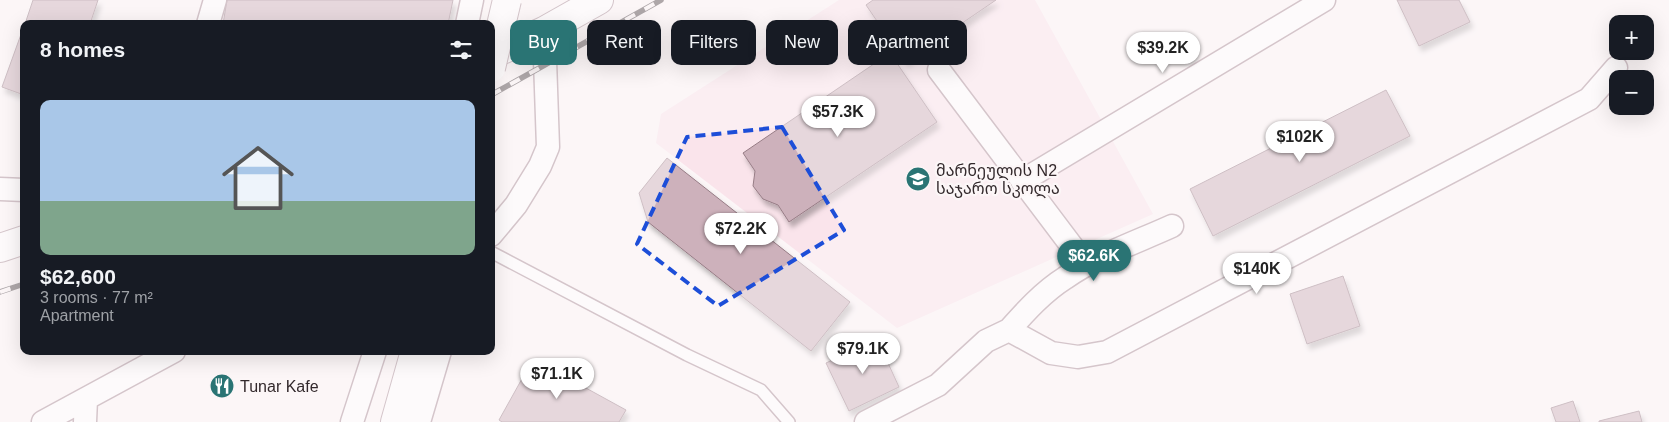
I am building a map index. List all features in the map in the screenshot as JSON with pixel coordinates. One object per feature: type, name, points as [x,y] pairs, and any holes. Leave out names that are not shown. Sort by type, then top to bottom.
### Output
[{"type":"street","points":[[209,20],[216,0]]},
{"type":"street","points":[[468,20],[472,0]]},
{"type":"street","points":[[495,51],[507,0]]},
{"type":"street","points":[[564,20],[599,0]]},
{"type":"street","points":[[1022,181],[1324,0]]},
{"type":"street","points":[[495,53],[510,46]]},
{"type":"street","points":[[495,230],[516,205],[540,166],[548,146],[545,65]]},
{"type":"street","points":[[1009,330],[1051,353],[1078,356],[1107,352],[1589,99],[1616,68]]},
{"type":"street","points":[[939,70],[1086,265]]},
{"type":"street","points":[[0,189],[20,190]]},
{"type":"street","points":[[866,422],[938,385],[986,341],[1009,330],[1037,300],[1064,278],[1086,265],[1172,226]]},
{"type":"street","points":[[0,248],[20,241]]},
{"type":"street","points":[[43,422],[167,355]]},
{"type":"street","points":[[352,422],[374,355]]},
{"type":"street","points":[[395,422],[414,355]]},
{"type":"street","points":[[419,422],[439,355]]},
{"type":"street","points":[[85,422],[86,399]]},
{"type":"lane","points":[[495,254],[687,355],[761,390],[789,422]]},
{"type":"highlighted area","points":[[782,127],[844,230],[718,306],[637,244],[687,137]]},
{"type":"shaded area","name":"მარნეულის N2 საჯარო სკოლა","points":[[839,0],[1035,0],[1153,214],[897,328],[656,143],[661,114],[738,65],[756,65],[756,53],[766,47],[766,65],[838,65],[838,20],[808,20]]},
{"type":"building","points":[[33,0],[98,0],[91,20],[26,20]]},
{"type":"building","points":[[227,0],[453,0],[449,20],[224,20]]},
{"type":"building","points":[[873,0],[996,0],[967,20],[876,20],[866,5]]},
{"type":"building","points":[[1397,0],[1459,0],[1470,22],[1419,46]]},
{"type":"building","points":[[20,37],[20,94],[2,87]]},
{"type":"building","points":[[872,65],[898,65],[937,122],[789,222],[778,205],[763,199],[753,186],[755,171],[743,153]]},
{"type":"building","points":[[1386,90],[1410,136],[1213,236],[1190,189]]},
{"type":"building","points":[[667,158],[850,302],[811,351],[648,222],[639,193]]},
{"type":"building","points":[[1343,276],[1360,326],[1307,344],[1290,294]]},
{"type":"building","points":[[877,339],[899,387],[849,411],[826,363]]},
{"type":"building","points":[[533,359],[626,410],[619,422],[502,422],[499,420]]},
{"type":"building","points":[[1573,401],[1580,422],[1556,422],[1551,408]]},
{"type":"building","points":[[1639,411],[1642,422],[1599,422],[1599,421]]},
{"type":"railway","points":[[495,93],[661,0]]},
{"type":"railway","points":[[0,292],[20,285]]},
{"type":"place","name":"მარნეულის N2 საჯარო სკოლა","points":[[918,179]]},
{"type":"place","name":"Tunar Kafe","points":[[222,386]]}]
